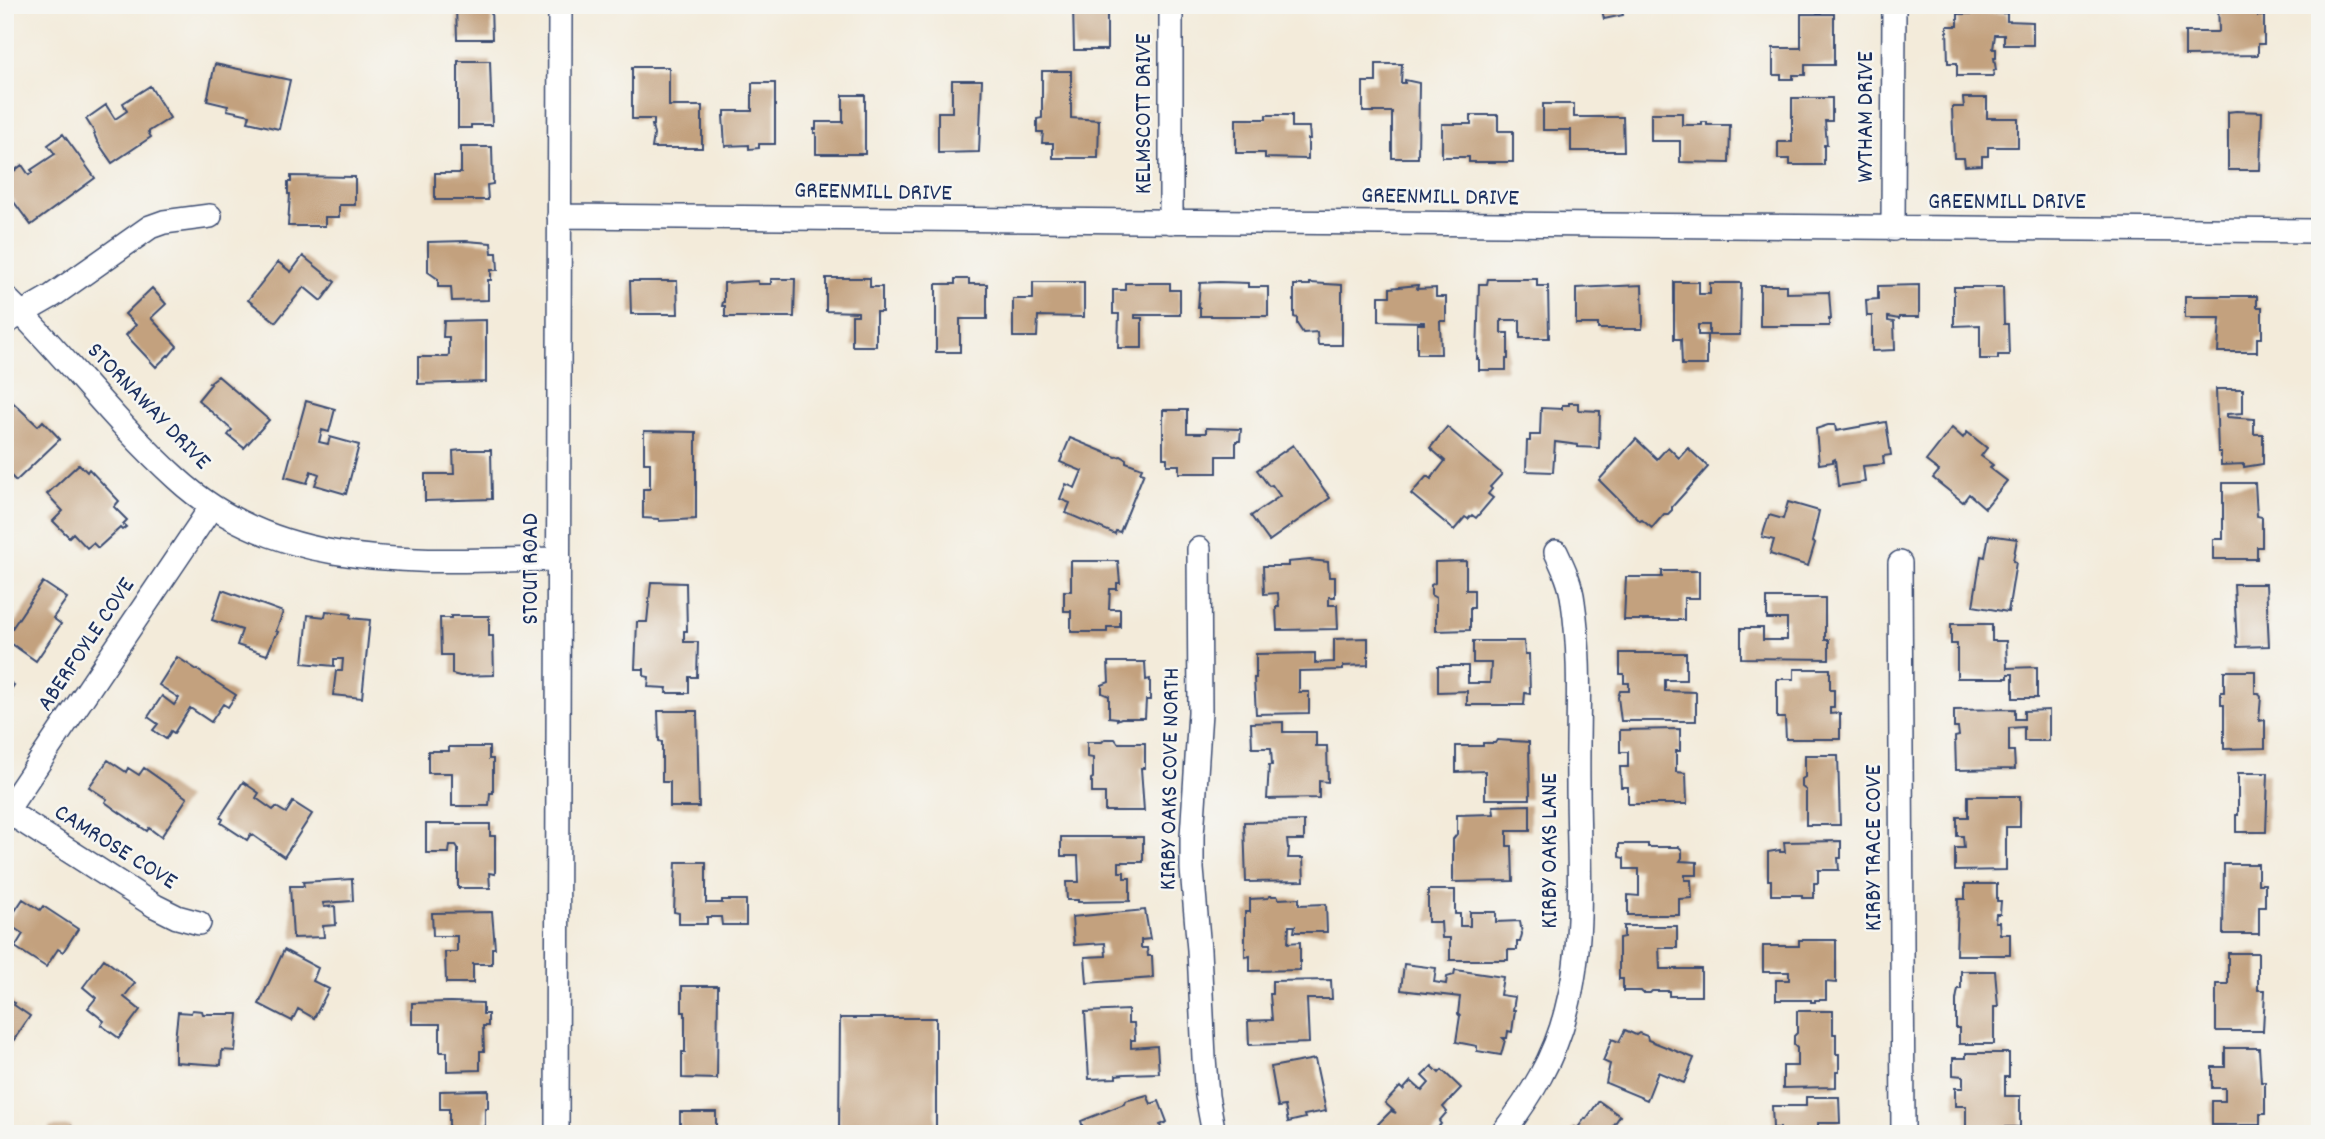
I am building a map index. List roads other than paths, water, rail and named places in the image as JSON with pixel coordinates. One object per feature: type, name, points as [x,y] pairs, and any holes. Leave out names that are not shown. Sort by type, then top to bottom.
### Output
[{"type":"street","name":"STOUT ROAD","points":[[557,1134],[560,5]]},
{"type":"street","name":"KELMSCOTT DRIVE","points":[[1171,5],[1171,222]]},
{"type":"street","name":"WYTHAM DRIVE","points":[[1892,229],[1894,5]]},
{"type":"street","points":[[11,311],[45,301],[150,227],[164,222],[211,216]]},
{"type":"street","name":"GREENMILL DRIVE","points":[[559,216],[2320,231]]},
{"type":"street","name":"STORNAWAY DRIVE","points":[[11,311],[178,481],[212,506],[271,536],[305,548],[338,554],[423,560],[559,559]]},
{"type":"street","name":"ABERFOYLE COVE","points":[[6,812],[212,506]]},
{"type":"street","name":"KIRBY OAKS COVE NORTH","points":[[1199,549],[1200,712],[1192,869],[1205,1070],[1214,1134]]},
{"type":"street","name":"KIRBY OAKS LANE","points":[[1502,1134],[1537,1084],[1557,1043],[1569,1001],[1575,966],[1578,913],[1576,640],[1574,603],[1569,582],[1556,552]]},
{"type":"street","name":"KIRBY TRACE COVE","points":[[1900,563],[1903,1134]]},
{"type":"street","name":"CAMROSE COVE","points":[[6,812],[155,906],[177,917],[199,923]]}]
